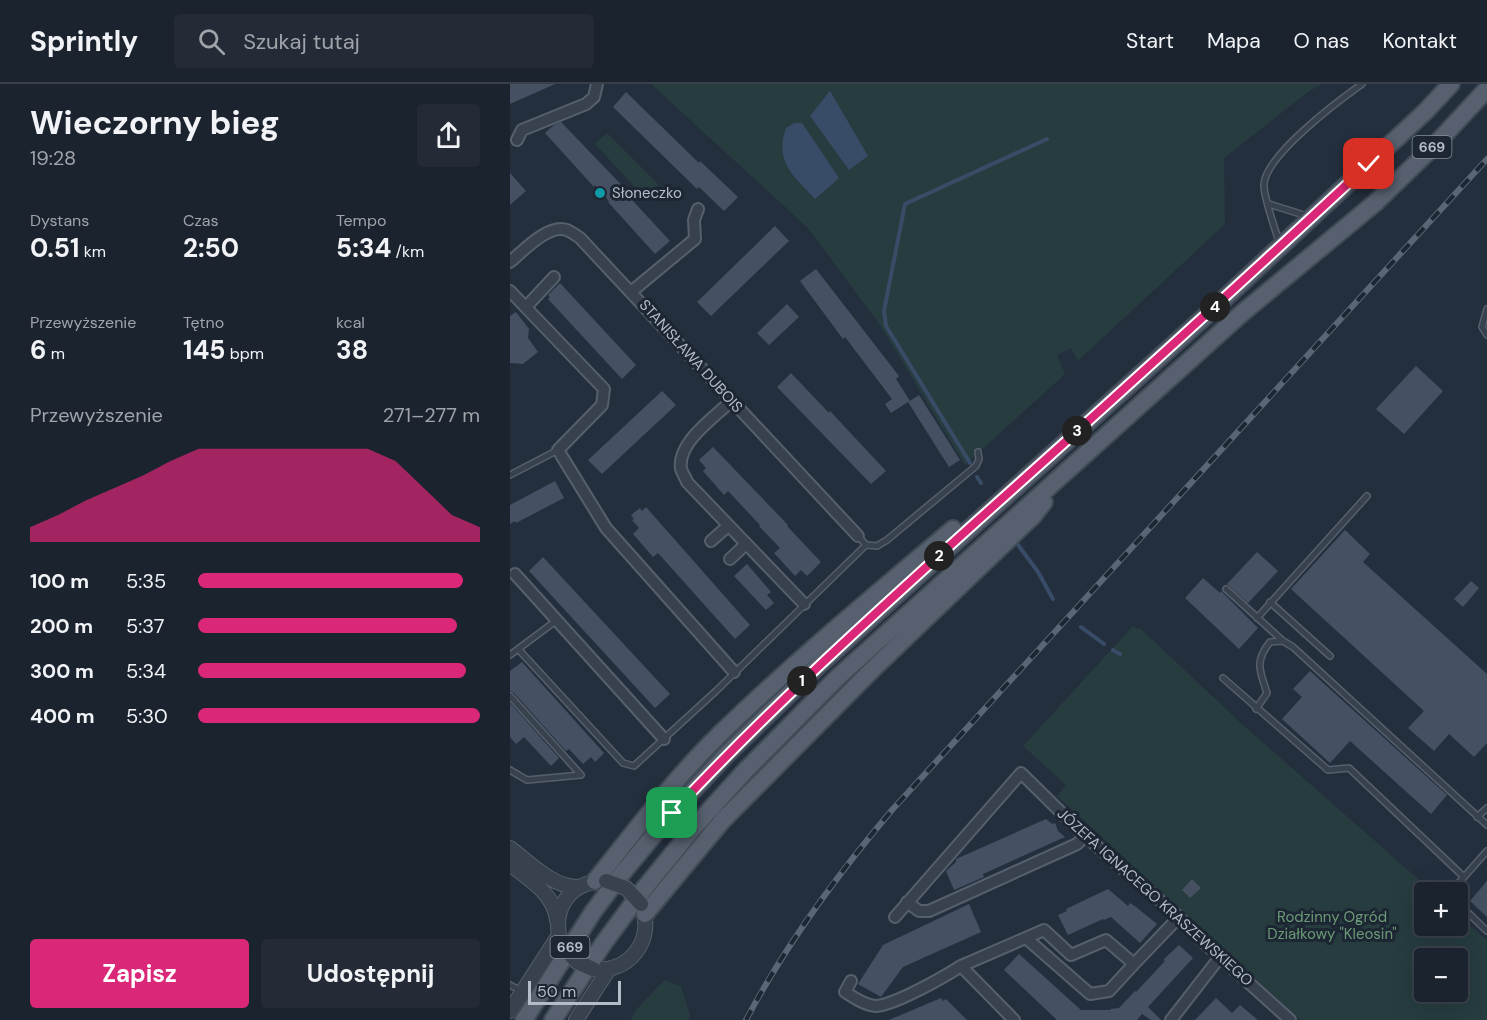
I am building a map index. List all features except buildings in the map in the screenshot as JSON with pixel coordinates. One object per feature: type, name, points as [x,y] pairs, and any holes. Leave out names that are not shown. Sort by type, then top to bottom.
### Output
[{"type":"main road","name":"669","points":[[524,1020],[593,912],[672,813],[726,755],[819,665],[1312,218],[1426,111],[1451,84]]},
{"type":"main road","name":"669","points":[[553,1020],[603,944],[696,825],[746,770],[837,678],[1241,314],[1375,203],[1434,146],[1487,89]]},
{"type":"main road","points":[[643,909],[722,821],[873,669],[1033,516],[1067,470]]},
{"type":"main road","points":[[601,881],[673,786],[718,736],[814,645],[994,493],[1031,473]]},
{"type":"street","points":[[517,140],[522,129],[586,104],[594,97],[597,84]]},
{"type":"street","points":[[632,292],[695,239],[694,220],[698,209]]},
{"type":"street","name":"STANISŁAWA DUBOIS","points":[[510,262],[539,237],[556,229],[567,230],[580,238],[862,541]]},
{"type":"street","points":[[526,307],[554,278]]},
{"type":"street","points":[[510,291],[604,389],[602,405],[558,450],[606,528],[734,672]]},
{"type":"street","points":[[731,401],[688,442],[683,454],[681,469],[687,482],[804,604]]},
{"type":"street","points":[[711,541],[728,526]]},
{"type":"street","points":[[730,559],[746,544]]},
{"type":"street","points":[[515,574],[664,739]]},
{"type":"street","name":"JÓZEFA IGNACEGO KRASZEWSKIEGO","points":[[907,902],[1021,773],[1085,836],[1179,916],[1220,957],[1290,1020]]},
{"type":"street","points":[[896,917],[907,902],[919,911],[929,911],[1077,844],[1085,836]]},
{"type":"street","points":[[510,848],[558,884],[578,887],[601,881],[626,888],[643,909],[646,927],[639,950],[631,959],[609,969],[593,969],[577,962],[560,940],[556,907],[549,896],[510,864]]},
{"type":"street","points":[[558,921],[561,908],[568,896],[578,887]]},
{"type":"street","points":[[1026,938],[1090,994],[1109,991],[1179,916]]},
{"type":"street","points":[[851,981],[845,992],[875,1006],[889,1002],[948,975],[961,966],[1044,930],[1071,955],[1106,940],[1134,964]]},
{"type":"street","points":[[510,1011],[516,988],[560,940]]},
{"type":"street","points":[[1171,1020],[1220,957]]},
{"type":"street","points":[[961,966],[1014,1020]]},
{"type":"street","points":[[576,1020],[609,969]]},
{"type":"lane","points":[[1280,246],[1269,204],[1264,197],[1264,183],[1271,165],[1305,129],[1362,84]]},
{"type":"lane","points":[[1269,204],[1312,218]]},
{"type":"lane","points":[[1487,309],[1482,327],[1487,335]]},
{"type":"lane","points":[[510,475],[558,450]]},
{"type":"lane","points":[[519,650],[623,763],[634,766],[804,604],[862,541],[871,547],[882,544],[976,466],[979,459],[978,452]]},
{"type":"lane","points":[[1257,618],[1367,496]]},
{"type":"lane","points":[[1226,589],[1283,641],[1293,647],[1487,825]]},
{"type":"lane","points":[[1270,602],[1330,656]]},
{"type":"lane","points":[[510,655],[557,621]]},
{"type":"lane","points":[[1256,709],[1267,693],[1258,663],[1270,642],[1283,641]]},
{"type":"lane","points":[[1223,678],[1328,770],[1349,768],[1464,877]]},
{"type":"lane","points":[[510,696],[581,775],[527,780],[510,770]]},
{"type":"lane","points":[[1477,817],[1487,808]]},
{"type":"lane","points":[[1459,882],[1487,851]]},
{"type":"lane","points":[[1468,913],[1487,931]]},
{"type":"green space","points":[[651,84],[1322,84],[1308,92],[1224,158],[1225,224],[1078,361],[1071,348],[1057,355],[1065,374],[965,465],[880,325],[808,228]]},
{"type":"green space","points":[[607,133],[659,185],[645,198],[595,144]]},
{"type":"green space","name":"Rodzinny Ogród Działkowy \"Kleosin\"","points":[[1133,626],[1137,629],[1139,627],[1243,725],[1422,882],[1414,882],[1414,936],[1468,936],[1468,924],[1487,940],[1487,1020],[1300,1020],[1057,796],[1066,785],[1023,746]]},
{"type":"green space","points":[[664,980],[681,986],[690,1015],[688,1020],[631,1020],[636,1010]]},
{"type":"water","points":[[830,91],[868,156],[849,170],[810,116]]},
{"type":"water","points":[[794,123],[802,123],[839,178],[815,199],[793,175],[784,159],[783,140],[786,128]]},
{"type":"waterway","points":[[970,463],[886,326],[884,311],[905,204],[1047,139]]},
{"type":"waterway","points":[[977,477],[981,483]]},
{"type":"waterway","points":[[1016,542],[1038,572],[1053,599]]},
{"type":"waterway","points":[[1081,627],[1104,644]]},
{"type":"waterway","points":[[1113,650],[1120,654]]},
{"type":"railway","points":[[746,1020],[778,964],[813,911],[892,810],[1487,159]]},
{"type":"place","name":"Słoneczko","points":[[600,193]]},
{"type":"route","points":[[672,813],[726,755],[819,665],[1211,311],[1369,164]]}]
